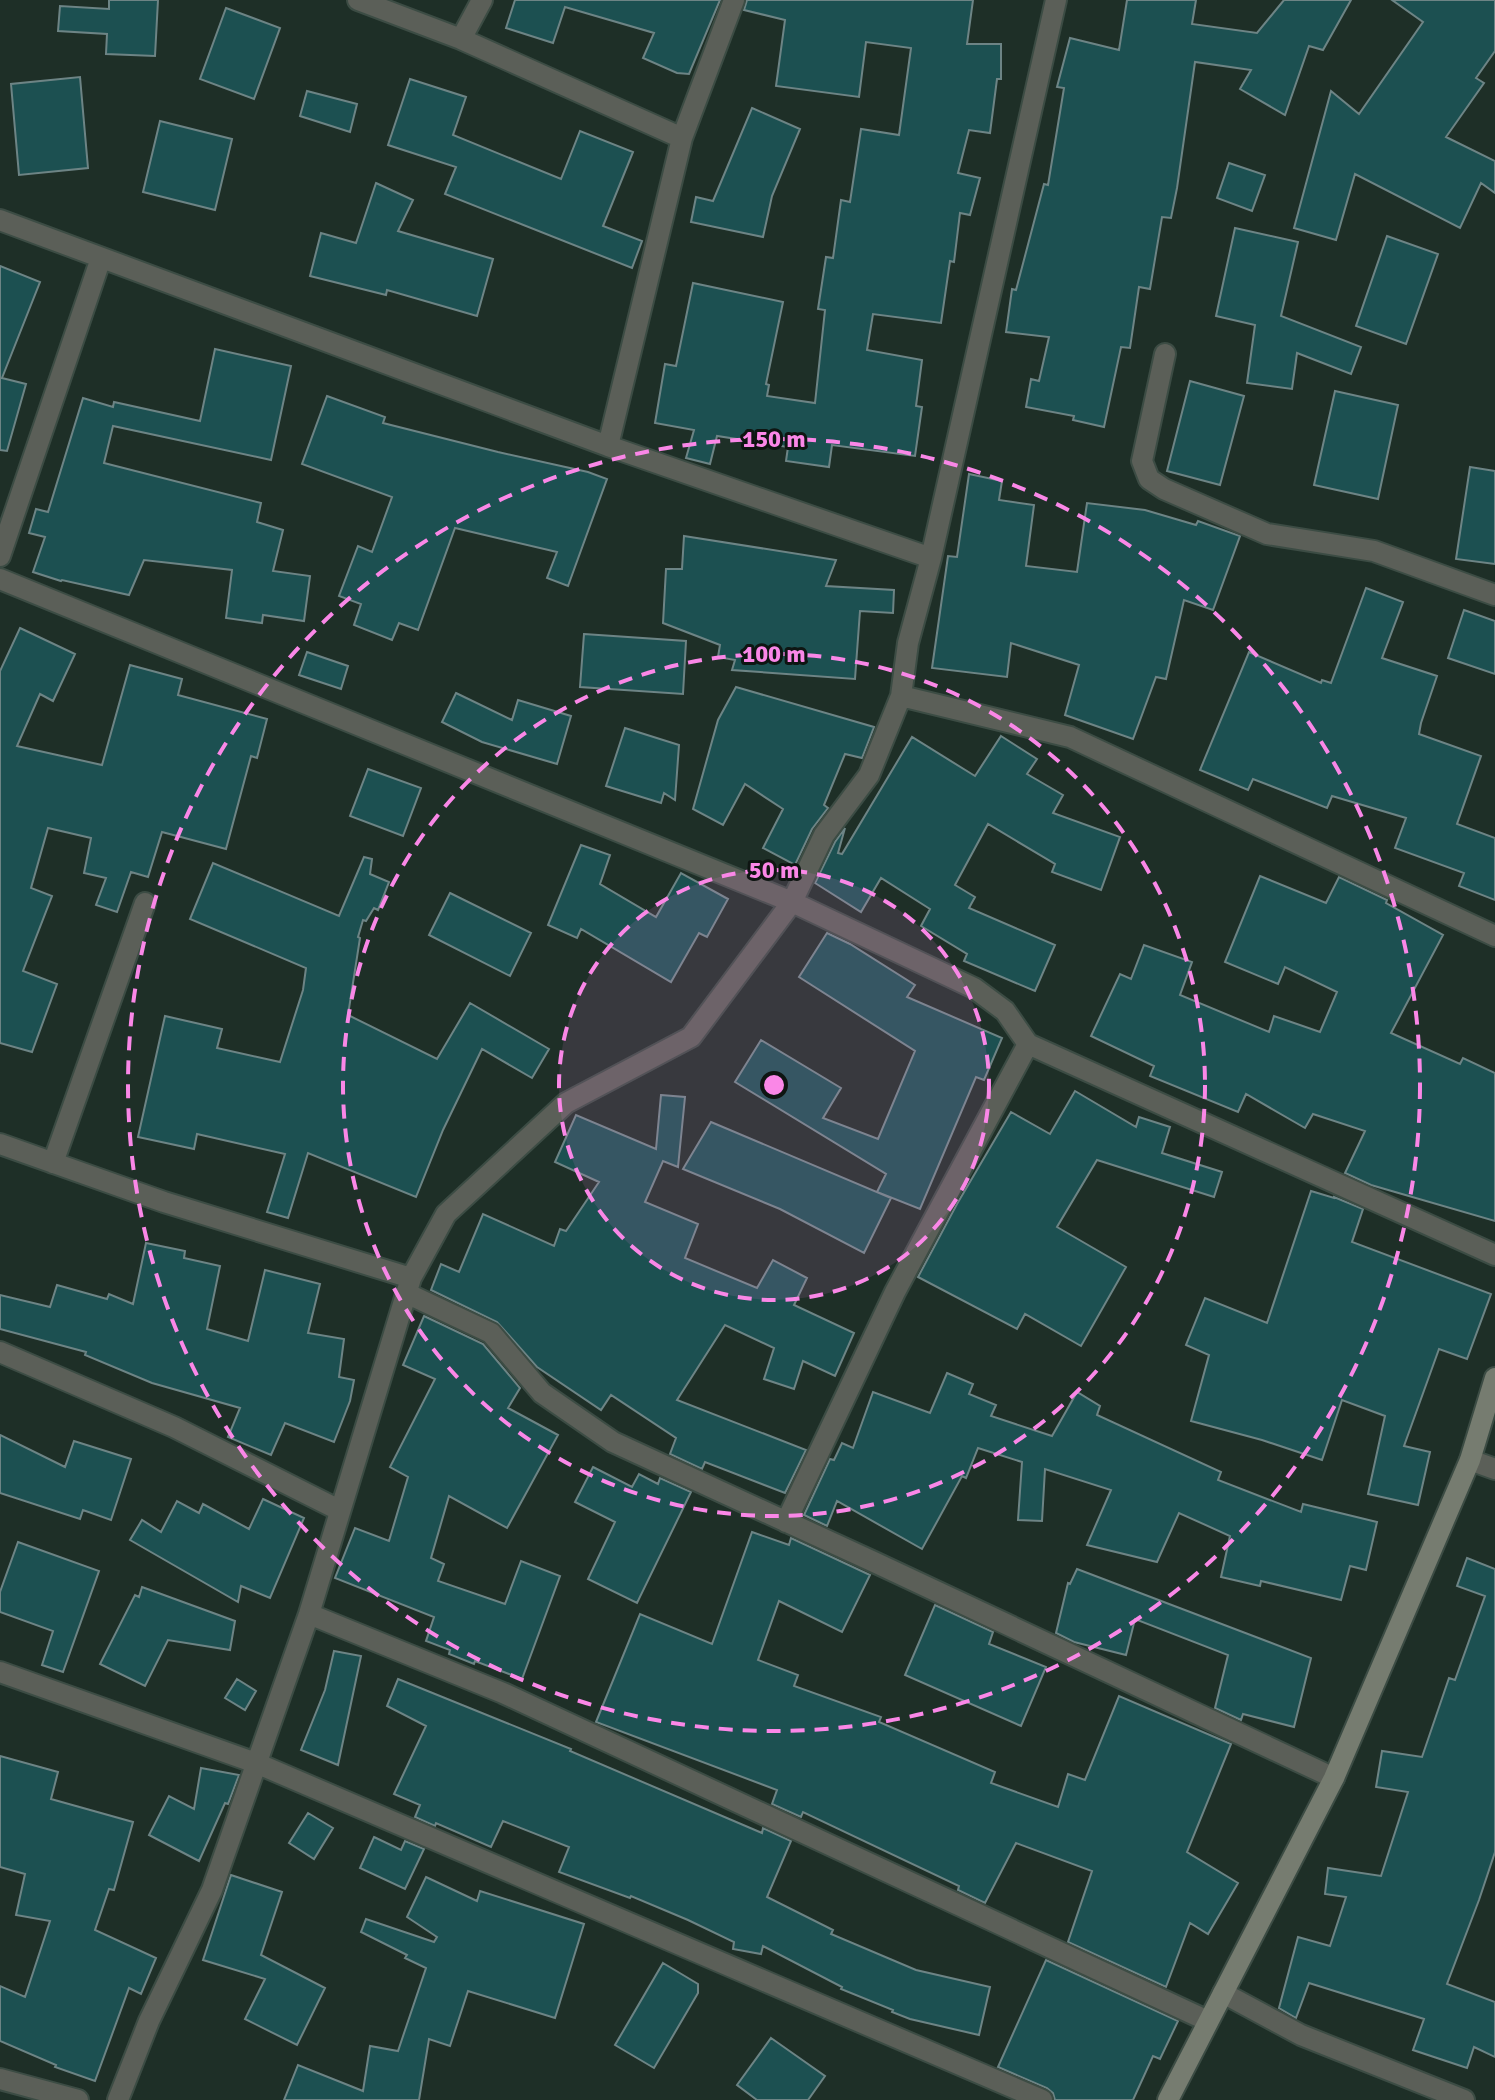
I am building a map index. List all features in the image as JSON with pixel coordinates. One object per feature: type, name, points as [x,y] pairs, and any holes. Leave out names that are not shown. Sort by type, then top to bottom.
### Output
[{"type":"street","points":[[358,0],[461,39],[682,138]]},
{"type":"street","points":[[461,39],[482,0]]},
{"type":"street","points":[[608,446],[682,138],[734,0]]},
{"type":"street","points":[[118,2100],[149,2021],[212,1890],[309,1614],[408,1285],[446,1214],[566,1103],[691,1037],[792,902],[824,835],[869,775],[901,696],[908,643],[931,558],[1056,0]]},
{"type":"street","points":[[0,220],[608,446],[931,558]]},
{"type":"street","points":[[0,556],[101,258]]},
{"type":"street","points":[[1165,354],[1142,461],[1149,479],[1164,489],[1267,534],[1374,551],[1495,595]]},
{"type":"street","points":[[0,579],[792,902],[974,988],[1005,1011],[1028,1044],[1495,1255]]},
{"type":"street","points":[[901,696],[1070,737],[1495,936]]},
{"type":"street","points":[[53,1163],[145,903]]},
{"type":"street","points":[[786,1522],[895,1292],[1028,1044]]},
{"type":"street","points":[[0,1144],[408,1285],[491,1333],[542,1393],[613,1442],[1334,1778]]},
{"type":"street","points":[[0,1352],[174,1427],[339,1510]]},
{"type":"street","points":[[1168,2100],[1334,1778],[1470,1460],[1495,1378]]},
{"type":"street","points":[[1470,1460],[1495,1469]]},
{"type":"street","points":[[309,1614],[503,1693],[1208,2021]]},
{"type":"street","points":[[0,1672],[256,1763],[1042,2100]]},
{"type":"street","points":[[1223,1993],[1301,2035],[1464,2100]]},
{"type":"street","points":[[0,2079],[78,2100]]},
{"type":"building","points":[[109,0],[158,0],[155,56],[106,54],[107,34],[58,31],[60,6],[109,9]]},
{"type":"building","points":[[515,0],[720,0],[689,74],[677,73],[643,58],[654,33],[565,7],[553,43],[506,28]]},
{"type":"building","points":[[747,0],[973,0],[967,44],[1001,44],[1001,79],[997,79],[990,133],[969,130],[958,173],[980,178],[970,215],[960,213],[954,262],[950,261],[941,323],[873,314],[867,350],[922,360],[916,406],[922,407],[915,456],[832,445],[829,467],[786,461],[788,447],[717,436],[710,464],[686,458],[694,430],[655,423],[665,364],[676,366],[693,283],[783,302],[766,384],[769,385],[767,396],[815,403],[825,310],[818,309],[826,257],[833,258],[841,200],[850,202],[861,129],[899,135],[911,48],[866,42],[859,97],[776,86],[785,20],[744,10]]},
{"type":"building","points":[[1127,0],[1196,0],[1192,24],[1257,33],[1284,0],[1351,0],[1323,50],[1309,46],[1285,115],[1240,89],[1251,70],[1195,62],[1171,218],[1162,217],[1150,289],[1139,287],[1130,348],[1121,347],[1104,427],[1073,420],[1074,416],[1026,407],[1031,379],[1039,381],[1049,337],[1006,332],[1012,289],[1016,290],[1044,184],[1048,185],[1064,88],[1057,87],[1070,38],[1119,50]]},
{"type":"building","points":[[1392,0],[1495,0],[1495,51],[1476,78],[1484,83],[1446,137],[1495,161],[1495,193],[1481,183],[1460,228],[1355,174],[1336,240],[1294,228],[1331,91],[1359,114],[1423,22]]},
{"type":"building","points":[[226,8],[280,28],[254,99],[200,79]]},
{"type":"building","points":[[80,77],[88,168],[19,175],[11,84]]},
{"type":"building","points":[[410,79],[466,97],[453,135],[561,179],[580,131],[633,152],[603,226],[642,241],[632,268],[445,194],[456,167],[388,145]]},
{"type":"building","points":[[307,91],[357,104],[350,132],[300,116]]},
{"type":"building","points":[[752,108],[800,129],[772,196],[763,237],[691,222],[696,197],[713,201]]},
{"type":"building","points":[[160,121],[232,139],[215,210],[143,192]]},
{"type":"building","points":[[1229,163],[1265,175],[1252,211],[1217,198]]},
{"type":"building","points":[[376,183],[413,200],[398,231],[493,259],[477,316],[387,290],[386,295],[310,276],[321,233],[356,243]]},
{"type":"building","points":[[1235,228],[1298,242],[1281,316],[1361,347],[1351,374],[1297,353],[1292,389],[1247,383],[1255,325],[1216,316]]},
{"type":"building","points":[[1387,236],[1438,254],[1406,344],[1356,326]]},
{"type":"building","points":[[0,266],[40,282],[2,378],[26,384],[7,451],[0,450]]},
{"type":"building","points":[[215,349],[291,366],[271,460],[113,426],[104,463],[261,503],[257,522],[283,530],[273,571],[310,576],[304,621],[263,615],[262,623],[226,618],[232,570],[144,560],[129,595],[33,572],[45,537],[29,533],[36,509],[48,512],[83,398],[113,407],[114,402],[200,421]]},
{"type":"building","points":[[1190,381],[1244,396],[1220,485],[1167,471]]},
{"type":"building","points":[[1335,391],[1398,405],[1378,499],[1314,485]]},
{"type":"building","points":[[327,396],[385,417],[383,423],[607,479],[568,586],[547,578],[557,552],[455,528],[418,630],[399,623],[392,640],[354,625],[361,604],[339,596],[358,546],[372,552],[392,497],[302,464]]},
{"type":"building","points":[[1470,467],[1495,471],[1495,564],[1456,559]]},
{"type":"building","points":[[969,474],[1002,481],[999,500],[1034,505],[1026,566],[1077,572],[1087,503],[1145,510],[1196,525],[1198,521],[1240,536],[1213,610],[1184,600],[1166,679],[1156,677],[1133,739],[1065,715],[1079,665],[1011,643],[1007,677],[932,668],[948,556],[957,557]]},
{"type":"building","points":[[684,536],[836,560],[826,586],[894,590],[893,613],[860,611],[855,679],[732,670],[735,660],[718,657],[720,645],[663,623],[666,569],[682,569]]},
{"type":"building","points":[[1366,588],[1403,602],[1382,658],[1437,676],[1419,734],[1481,756],[1457,824],[1495,838],[1495,900],[1459,886],[1464,873],[1395,848],[1406,818],[1332,796],[1327,808],[1253,779],[1248,790],[1200,770],[1249,652],[1321,683],[1322,680],[1331,683]]},
{"type":"building","points":[[1464,610],[1495,621],[1495,674],[1448,658]]},
{"type":"building","points":[[20,628],[75,654],[53,701],[40,694],[17,746],[102,765],[130,665],[182,679],[178,695],[267,719],[257,758],[251,756],[226,849],[162,832],[148,877],[131,872],[117,912],[96,905],[106,878],[84,873],[91,838],[48,828],[31,888],[52,896],[23,971],[57,984],[32,1052],[0,1043],[0,671]]},
{"type":"building","points":[[584,634],[686,641],[683,694],[580,687]]},
{"type":"building","points":[[307,652],[348,666],[341,689],[299,675]]},
{"type":"building","points":[[736,687],[874,727],[862,758],[845,754],[824,805],[828,808],[812,829],[795,865],[763,848],[783,809],[745,784],[723,825],[693,809],[718,720]]},
{"type":"building","points":[[456,693],[512,720],[518,700],[571,716],[557,764],[482,742],[442,722]]},
{"type":"building","points":[[625,728],[679,745],[675,800],[664,793],[661,803],[606,786]]},
{"type":"building","points":[[1001,736],[1037,759],[1027,774],[1063,795],[1053,813],[1120,837],[1101,890],[1052,872],[1055,864],[988,824],[955,885],[975,897],[969,908],[1055,945],[1035,991],[964,961],[967,954],[921,926],[930,909],[881,878],[861,912],[815,883],[845,828],[838,853],[842,854],[912,737],[975,776]]},
{"type":"building","points":[[368,769],[421,788],[403,836],[350,816]]},
{"type":"building","points":[[581,845],[610,855],[600,884],[656,917],[681,873],[728,899],[707,937],[699,933],[671,982],[581,929],[577,938],[548,925]]},
{"type":"building","points":[[364,857],[372,859],[370,874],[389,882],[378,910],[374,908],[366,921],[363,920],[348,1015],[437,1059],[470,1003],[549,1049],[532,1078],[482,1049],[443,1130],[416,1197],[308,1153],[288,1218],[267,1212],[285,1154],[197,1134],[194,1149],[138,1137],[165,1016],[222,1029],[217,1048],[280,1062],[303,990],[306,968],[190,919],[213,863],[339,916]]},
{"type":"building","points":[[1260,876],[1326,903],[1339,877],[1387,900],[1386,903],[1443,935],[1391,1033],[1460,1064],[1463,1058],[1495,1073],[1495,1221],[1371,1185],[1345,1173],[1365,1131],[1313,1114],[1305,1128],[1246,1094],[1238,1112],[1150,1076],[1154,1066],[1091,1036],[1120,974],[1131,979],[1144,945],[1192,962],[1180,995],[1269,1032],[1274,1016],[1320,1032],[1337,992],[1285,967],[1278,984],[1225,962]]},
{"type":"building","points":[[450,893],[531,933],[510,976],[429,935]]},
{"type":"building","points":[[827,933],[915,985],[907,997],[1002,1038],[984,1080],[976,1077],[920,1209],[877,1192],[886,1174],[735,1082],[761,1040],[841,1088],[823,1118],[878,1139],[915,1051],[799,977]]},
{"type":"building","points":[[1075,1091],[1136,1127],[1139,1117],[1170,1127],[1162,1153],[1222,1172],[1214,1197],[1097,1160],[1057,1227],[1126,1267],[1081,1346],[1025,1314],[1017,1329],[918,1277],[1011,1112],[1050,1134]]},
{"type":"building","points":[[661,1095],[685,1097],[678,1167],[663,1161],[645,1202],[698,1224],[685,1258],[757,1288],[773,1260],[807,1278],[794,1305],[854,1333],[835,1376],[803,1361],[794,1389],[764,1379],[774,1348],[725,1325],[677,1400],[806,1450],[785,1493],[705,1462],[702,1469],[670,1454],[676,1438],[611,1395],[601,1410],[537,1367],[497,1322],[431,1290],[441,1264],[459,1272],[483,1214],[554,1246],[560,1229],[566,1231],[599,1182],[555,1162],[576,1115],[656,1149]]},
{"type":"building","points":[[711,1122],[891,1198],[864,1253],[780,1209],[683,1169]]},
{"type":"building","points":[[1311,1191],[1363,1209],[1352,1242],[1491,1294],[1467,1359],[1439,1349],[1404,1446],[1430,1452],[1418,1505],[1368,1494],[1385,1416],[1342,1400],[1322,1460],[1191,1421],[1209,1355],[1186,1345],[1205,1298],[1267,1323]]},
{"type":"building","points":[[146,1243],[185,1251],[184,1258],[220,1266],[207,1329],[248,1341],[265,1270],[320,1284],[308,1333],[344,1339],[339,1377],[354,1380],[350,1401],[334,1442],[285,1423],[271,1455],[228,1437],[240,1408],[152,1383],[85,1355],[86,1352],[0,1329],[0,1295],[50,1307],[57,1285],[107,1299],[109,1294],[133,1304]]},
{"type":"building","points":[[424,1316],[483,1344],[520,1388],[508,1408],[558,1435],[507,1528],[449,1496],[431,1558],[444,1564],[438,1581],[505,1604],[521,1561],[560,1576],[522,1679],[475,1661],[474,1664],[426,1641],[434,1617],[335,1578],[355,1528],[389,1541],[408,1477],[390,1467],[435,1379],[403,1365]]},
{"type":"building","points":[[947,1373],[973,1384],[969,1394],[996,1405],[991,1416],[1052,1436],[1077,1392],[1100,1406],[1097,1415],[1221,1472],[1218,1480],[1301,1512],[1303,1504],[1377,1522],[1366,1570],[1350,1566],[1341,1600],[1261,1581],[1260,1586],[1221,1577],[1230,1536],[1179,1513],[1157,1562],[1087,1545],[1111,1490],[1045,1469],[1042,1521],[1018,1520],[1022,1462],[978,1448],[966,1478],[962,1476],[922,1549],[837,1501],[827,1526],[804,1515],[830,1459],[834,1460],[842,1443],[853,1448],[873,1392],[930,1413]]},
{"type":"building","points":[[0,1435],[65,1467],[74,1441],[131,1459],[111,1520],[83,1510],[80,1519],[0,1493]]},
{"type":"building","points":[[593,1467],[632,1487],[639,1474],[658,1484],[660,1478],[691,1492],[637,1603],[588,1579],[615,1522],[575,1502]]},
{"type":"building","points":[[263,1499],[304,1518],[270,1598],[241,1586],[238,1602],[130,1540],[142,1520],[161,1532],[177,1501],[199,1513],[203,1504],[249,1529]]},
{"type":"building","points":[[752,1532],[789,1545],[791,1538],[870,1575],[842,1632],[779,1601],[758,1660],[798,1675],[794,1686],[881,1717],[879,1722],[995,1772],[991,1783],[1058,1807],[1068,1774],[1085,1780],[1119,1696],[1231,1744],[1187,1852],[1238,1883],[1208,1934],[1190,1923],[1166,1987],[1068,1942],[1092,1871],[1016,1843],[985,1903],[958,1890],[959,1886],[803,1812],[801,1817],[772,1804],[777,1790],[596,1722],[640,1614],[712,1644]]},
{"type":"building","points":[[18,1542],[99,1571],[63,1672],[42,1665],[53,1631],[0,1612],[0,1592]]},
{"type":"building","points":[[1467,1558],[1495,1569],[1495,1852],[1447,1984],[1495,2002],[1495,2057],[1474,2047],[1467,2068],[1413,2050],[1424,2019],[1309,1983],[1296,2018],[1279,2008],[1298,1937],[1330,1946],[1346,1897],[1325,1894],[1328,1868],[1381,1876],[1408,1792],[1376,1787],[1382,1751],[1422,1757],[1449,1678],[1455,1680],[1485,1596],[1457,1586]]},
{"type":"building","points":[[1077,1569],[1311,1658],[1294,1727],[1243,1714],[1241,1720],[1215,1708],[1228,1655],[1135,1619],[1126,1655],[1074,1642],[1056,1633],[1068,1583]]},
{"type":"building","points":[[142,1587],[235,1621],[230,1650],[168,1640],[145,1686],[100,1664]]},
{"type":"building","points":[[935,1605],[993,1632],[989,1644],[1046,1667],[1021,1726],[905,1675]]},
{"type":"building","points":[[334,1651],[361,1656],[338,1765],[301,1750],[325,1690]]},
{"type":"building","points":[[237,1679],[256,1691],[245,1710],[225,1698]]},
{"type":"building","points":[[398,1679],[571,1749],[762,1833],[763,1828],[791,1841],[767,1897],[833,1930],[831,1934],[916,1970],[990,1987],[979,2035],[910,2019],[841,1989],[763,1946],[761,1954],[733,1949],[734,1942],[688,1920],[631,1896],[559,1872],[569,1847],[503,1821],[491,1847],[415,1817],[420,1805],[394,1794],[426,1726],[387,1706]]},
{"type":"building","points":[[0,1756],[58,1772],[51,1799],[133,1822],[114,1890],[109,1889],[95,1930],[156,1958],[141,1994],[129,1988],[95,2081],[55,2067],[0,2041],[0,1986],[25,1997],[50,1921],[16,1915],[25,1874],[0,1867]]},
{"type":"building","points":[[201,1768],[239,1775],[199,1861],[149,1835],[169,1796],[194,1809]]},
{"type":"building","points":[[308,1813],[333,1828],[314,1859],[289,1843]]},
{"type":"building","points":[[374,1837],[401,1850],[405,1841],[424,1849],[405,1889],[360,1868]]},
{"type":"building","points":[[231,1875],[282,1892],[261,1955],[325,1988],[297,2045],[245,2019],[265,1979],[203,1960]]},
{"type":"building","points":[[426,1877],[477,1901],[480,1891],[584,1924],[555,2018],[468,1991],[450,2046],[429,2039],[419,2100],[284,2100],[298,2065],[363,2091],[370,2046],[398,2051],[426,1968],[361,1932],[366,1919],[434,1942],[437,1937],[407,1917]]},
{"type":"building","points":[[1046,1960],[1178,2021],[1160,2059],[1153,2056],[1133,2100],[1055,2100],[1047,2088],[998,2067]]},
{"type":"building","points":[[663,1963],[698,1984],[698,1993],[654,2068],[615,2045]]},
{"type":"building","points":[[771,2038],[825,2076],[808,2100],[757,2100],[737,2085]]}]
